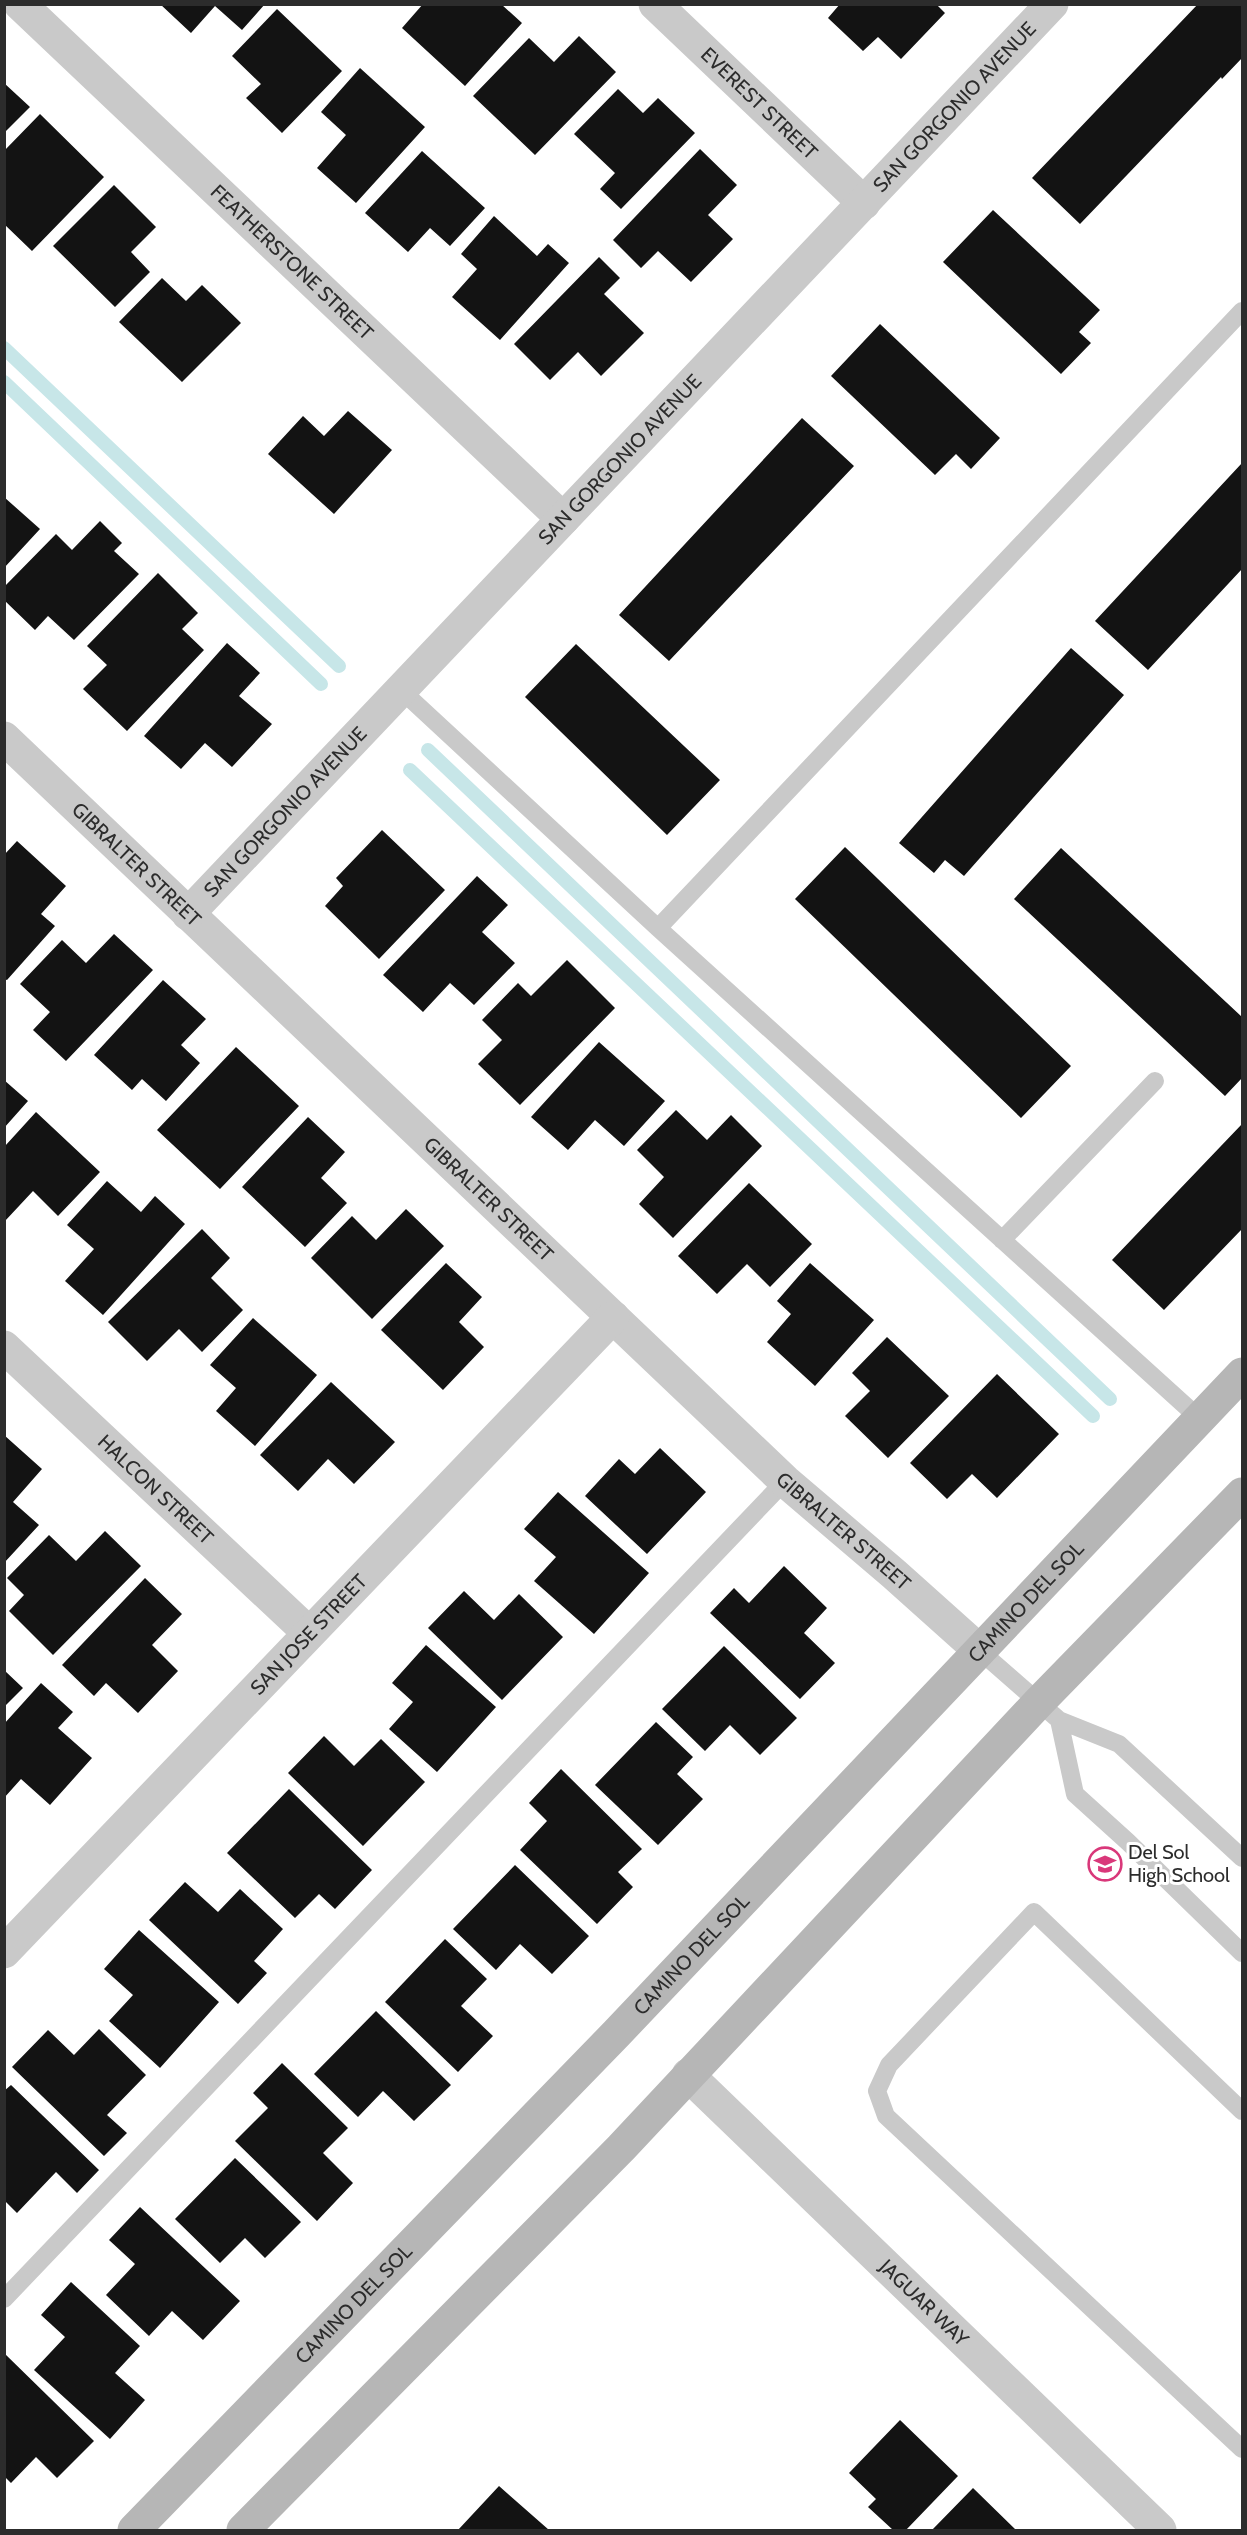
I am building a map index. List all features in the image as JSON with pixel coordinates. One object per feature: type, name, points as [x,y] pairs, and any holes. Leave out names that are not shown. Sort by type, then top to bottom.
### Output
[{"type":"street","name":"FEATHERSTONE STREET","points":[[20,4],[563,519]]},
{"type":"street","name":"EVEREST STREET","points":[[655,4],[864,203]]},
{"type":"street","name":"SAN GORGONIO AVENUE","points":[[188,914],[1052,4]]},
{"type":"street","name":"GIBRALTER STREET","points":[[4,738],[785,1481],[980,1651]]},
{"type":"street","name":"SAN JOSE STREET","points":[[4,1952],[613,1317]]},
{"type":"street","name":"HALCON STREET","points":[[4,1347],[309,1633]]},
{"type":"street","name":"CAMINO DEL SOL","points":[[134,2530],[616,2034],[1242,1374]]},
{"type":"street","points":[[243,2530],[621,2148],[688,2075],[1049,1711],[1242,1494]]},
{"type":"street","name":"JAGUAR WAY","points":[[688,2075],[1160,2530]]},
{"type":"lane","points":[[658,928],[1242,311]]},
{"type":"lane","points":[[401,690],[658,928],[1200,1419]]},
{"type":"lane","points":[[1002,1240],[1155,1081]]},
{"type":"lane","points":[[4,2299],[785,1481]]},
{"type":"lane","points":[[980,1651],[1049,1711],[1119,1744],[1242,1858]]},
{"type":"lane","points":[[1049,1711],[1075,1794],[1242,1953]]},
{"type":"lane","points":[[1242,2111],[1034,1912],[889,2066],[877,2091],[886,2116],[1242,2449]]},
{"type":"building","points":[[160,4],[265,4],[242,30],[215,6],[191,33]]},
{"type":"building","points":[[423,4],[501,4],[522,23],[465,86],[402,28]]},
{"type":"building","points":[[840,4],[936,4],[945,13],[901,59],[878,37],[863,51],[828,18]]},
{"type":"building","points":[[1198,4],[1242,6],[1242,58],[1080,224],[1032,178]]},
{"type":"building","points":[[277,9],[342,71],[282,133],[246,98],[261,84],[232,56]]},
{"type":"building","points":[[579,36],[616,72],[535,155],[473,96],[529,38],[554,62]]},
{"type":"building","points":[[360,68],[425,127],[356,203],[317,168],[346,135],[321,112]]},
{"type":"building","points":[[4,83],[30,107],[4,133]]},
{"type":"building","points":[[618,89],[643,113],[658,98],[695,133],[621,209],[600,189],[615,173],[574,134]]},
{"type":"building","points":[[40,114],[104,177],[32,251],[4,224],[4,151]]},
{"type":"building","points":[[700,149],[737,185],[708,215],[733,239],[691,282],[658,251],[641,268],[613,240]]},
{"type":"building","points":[[422,151],[485,208],[450,246],[430,228],[408,252],[365,213]]},
{"type":"building","points":[[114,185],[156,227],[131,252],[150,272],[115,307],[53,246]]},
{"type":"building","points":[[993,210],[1100,310],[1079,332],[1091,343],[1061,374],[943,262]]},
{"type":"building","points":[[494,216],[537,256],[548,244],[569,263],[500,340],[452,297],[477,269],[461,254]]},
{"type":"building","points":[[599,257],[620,278],[604,294],[644,333],[601,376],[578,352],[550,380],[514,344]]},
{"type":"building","points":[[162,278],[186,301],[202,285],[241,323],[182,382],[119,322]]},
{"type":"building","points":[[880,324],[1000,438],[971,469],[956,454],[935,475],[831,376]]},
{"type":"building","points":[[348,411],[392,450],[334,514],[268,454],[303,416],[324,436]]},
{"type":"building","points":[[802,418],[854,466],[669,661],[619,615]]},
{"type":"building","points":[[1242,463],[1242,569],[1148,670],[1095,621]]},
{"type":"building","points":[[4,497],[40,529],[4,568]]},
{"type":"building","points":[[100,521],[122,543],[114,551],[139,574],[74,640],[48,616],[35,630],[4,600],[4,587],[56,534],[72,550]]},
{"type":"building","points":[[158,573],[198,613],[182,629],[204,650],[127,731],[83,689],[107,665],[87,646]]},
{"type":"building","points":[[227,643],[260,673],[239,696],[272,724],[232,767],[205,743],[181,769],[144,736]]},
{"type":"building","points":[[576,644],[720,780],[667,835],[525,697]]},
{"type":"building","points":[[1071,648],[1124,695],[964,876],[945,860],[934,873],[899,843]]},
{"type":"building","points":[[382,830],[445,890],[379,959],[325,906],[343,886],[336,878]]},
{"type":"building","points":[[17,841],[66,886],[41,914],[55,926],[7,980],[4,979],[4,855]]},
{"type":"building","points":[[845,847],[1071,1066],[1021,1118],[795,899]]},
{"type":"building","points":[[1061,848],[1242,1017],[1242,1078],[1225,1096],[1014,899]]},
{"type":"building","points":[[477,876],[508,905],[482,932],[515,963],[474,1005],[450,983],[423,1012],[383,975]]},
{"type":"building","points":[[114,934],[153,970],[66,1061],[33,1030],[50,1012],[20,984],[62,940],[86,963]]},
{"type":"building","points":[[567,960],[615,1008],[520,1105],[478,1064],[502,1040],[482,1020],[518,983],[531,996]]},
{"type":"building","points":[[163,980],[206,1019],[181,1045],[200,1063],[166,1101],[142,1079],[132,1090],[94,1055]]},
{"type":"building","points":[[599,1042],[665,1101],[624,1146],[595,1120],[568,1150],[531,1117]]},
{"type":"building","points":[[236,1047],[299,1106],[220,1189],[157,1130]]},
{"type":"building","points":[[4,1080],[28,1101],[4,1128]]},
{"type":"building","points":[[676,1110],[707,1140],[731,1115],[762,1146],[673,1238],[639,1204],[664,1177],[637,1150]]},
{"type":"building","points":[[36,1112],[100,1172],[58,1216],[33,1191],[5,1221],[5,1146]]},
{"type":"building","points":[[308,1117],[345,1152],[321,1178],[347,1203],[305,1247],[242,1187]]},
{"type":"building","points":[[1242,1124],[1242,1229],[1164,1310],[1112,1260]]},
{"type":"building","points":[[107,1181],[141,1212],[155,1196],[185,1224],[103,1315],[65,1281],[94,1249],[67,1225]]},
{"type":"building","points":[[749,1183],[812,1244],[770,1287],[747,1264],[717,1294],[678,1256]]},
{"type":"building","points":[[406,1209],[444,1246],[372,1319],[311,1258],[352,1216],[376,1240]]},
{"type":"building","points":[[202,1229],[230,1258],[211,1278],[243,1310],[202,1352],[179,1329],[147,1361],[108,1322]]},
{"type":"building","points":[[446,1263],[482,1297],[459,1322],[484,1347],[443,1390],[381,1330]]},
{"type":"building","points":[[810,1263],[874,1320],[815,1386],[767,1342],[791,1314],[777,1301]]},
{"type":"building","points":[[253,1318],[317,1375],[255,1446],[216,1411],[236,1388],[210,1365]]},
{"type":"building","points":[[887,1337],[949,1396],[888,1458],[845,1416],[870,1391],[852,1373]]},
{"type":"building","points":[[997,1374],[1059,1434],[997,1498],[972,1474],[947,1499],[910,1463]]},
{"type":"building","points":[[331,1382],[395,1442],[354,1484],[328,1459],[298,1491],[260,1455]]},
{"type":"building","points":[[4,1435],[42,1469],[13,1502],[39,1525],[4,1563]]},
{"type":"building","points":[[660,1448],[706,1492],[647,1554],[585,1496],[619,1459],[635,1474]]},
{"type":"building","points":[[558,1492],[649,1573],[594,1634],[534,1581],[556,1557],[524,1529]]},
{"type":"building","points":[[105,1531],[141,1566],[53,1655],[9,1611],[24,1595],[7,1578],[49,1535],[76,1561]]},
{"type":"building","points":[[784,1566],[827,1608],[804,1633],[835,1663],[800,1699],[710,1613],[734,1588],[749,1603]]},
{"type":"building","points":[[145,1578],[182,1614],[152,1645],[178,1671],[138,1713],[106,1683],[94,1696],[62,1665]]},
{"type":"building","points":[[464,1591],[494,1620],[519,1594],[563,1637],[502,1700],[428,1628]]},
{"type":"building","points":[[426,1645],[496,1707],[437,1772],[389,1729],[413,1702],[392,1683]]},
{"type":"building","points":[[724,1646],[797,1718],[760,1755],[730,1725],[705,1751],[662,1709]]},
{"type":"building","points":[[4,1670],[23,1688],[4,1707]]},
{"type":"building","points":[[41,1683],[73,1712],[58,1728],[92,1758],[50,1805],[21,1779],[4,1798],[4,1724]]},
{"type":"building","points":[[656,1722],[693,1757],[677,1774],[703,1799],[658,1845],[595,1785]]},
{"type":"building","points":[[324,1736],[354,1766],[381,1739],[425,1782],[363,1846],[288,1773]]},
{"type":"building","points":[[561,1769],[642,1849],[618,1872],[633,1887],[597,1924],[520,1850],[547,1821],[529,1803]]},
{"type":"building","points":[[289,1789],[372,1870],[335,1909],[319,1894],[295,1918],[227,1853]]},
{"type":"building","points":[[515,1865],[589,1936],[552,1974],[520,1944],[496,1970],[453,1929]]},
{"type":"building","points":[[185,1882],[218,1912],[240,1889],[283,1929],[254,1961],[267,1973],[238,2004],[149,1920]]},
{"type":"building","points":[[139,1930],[219,2002],[160,2068],[109,2021],[133,1995],[104,1969]]},
{"type":"building","points":[[445,1939],[487,1979],[461,2006],[493,2036],[458,2072],[385,2002]]},
{"type":"building","points":[[376,2011],[451,2085],[414,2121],[383,2091],[358,2117],[314,2074]]},
{"type":"building","points":[[99,2029],[146,2075],[107,2115],[127,2133],[104,2156],[12,2067],[48,2030],[74,2055]]},
{"type":"building","points":[[282,2063],[348,2128],[323,2153],[353,2183],[317,2221],[235,2141],[268,2108],[253,2093]]},
{"type":"building","points":[[11,2085],[99,2170],[77,2193],[56,2172],[17,2213],[4,2200],[4,2091]]},
{"type":"building","points":[[235,2158],[301,2222],[265,2258],[245,2238],[220,2263],[175,2219]]},
{"type":"building","points":[[140,2207],[240,2301],[203,2340],[172,2311],[149,2336],[106,2295],[135,2264],[109,2240]]},
{"type":"building","points":[[71,2282],[140,2346],[115,2373],[145,2400],[110,2439],[34,2370],[65,2337],[41,2315]]},
{"type":"building","points":[[4,2353],[94,2441],[57,2478],[36,2457],[11,2483],[4,2476]]},
{"type":"building","points":[[900,2420],[958,2476],[906,2530],[893,2530],[868,2507],[876,2499],[849,2473]]},
{"type":"building","points":[[499,2486],[549,2530],[458,2530]]},
{"type":"building","points":[[973,2488],[1016,2530],[932,2530]]},
{"type":"waterway","points":[[4,348],[339,666]]},
{"type":"waterway","points":[[4,382],[321,684]]},
{"type":"waterway","points":[[428,750],[1110,1399]]},
{"type":"waterway","points":[[410,770],[1093,1416]]},
{"type":"place","name":"Del Sol High School","points":[[1105,1864]]}]
